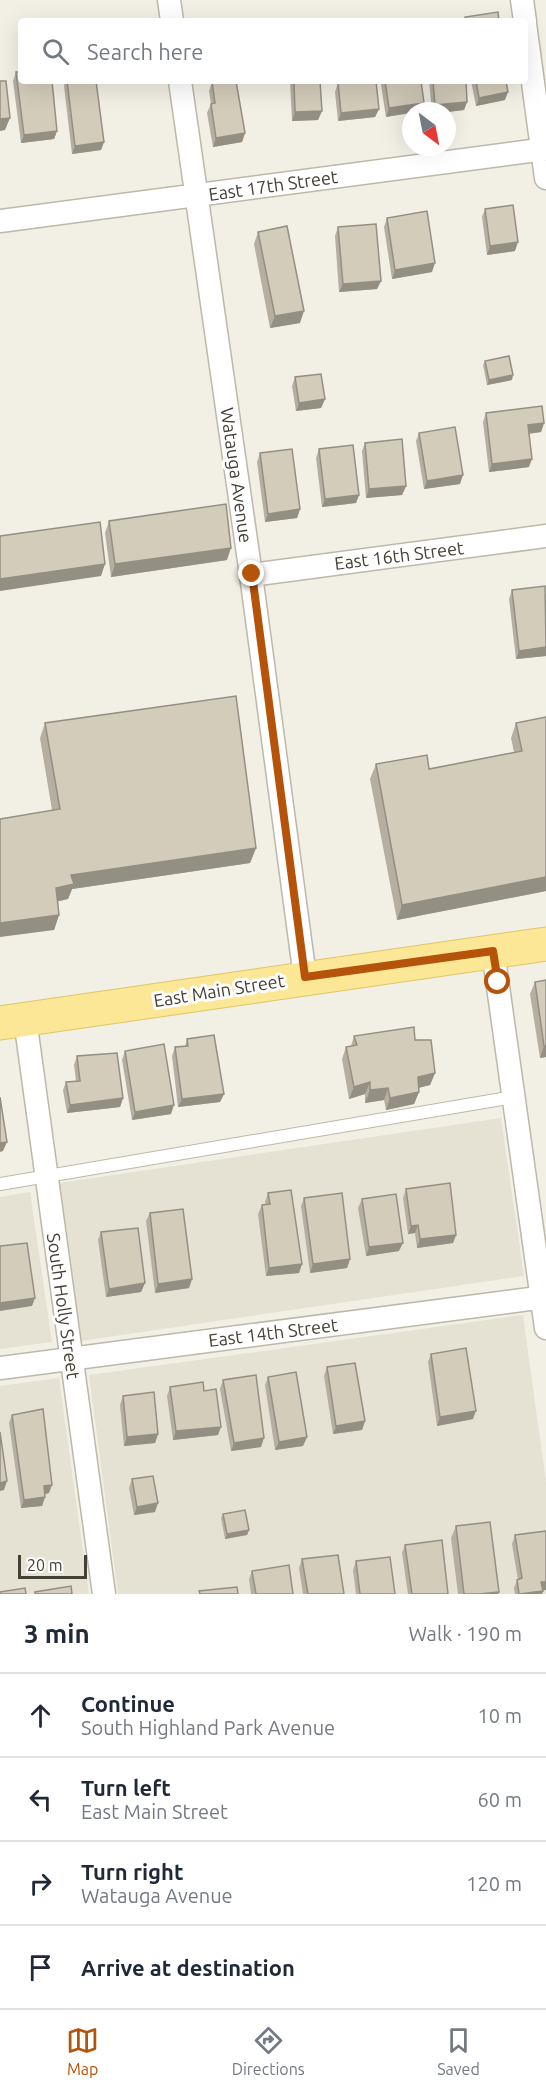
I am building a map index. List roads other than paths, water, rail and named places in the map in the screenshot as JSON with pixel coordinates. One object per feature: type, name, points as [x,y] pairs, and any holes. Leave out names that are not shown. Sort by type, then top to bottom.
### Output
[{"type":"main road","name":"East Main Street","points":[[12,1021],[546,944]]},
{"type":"street","points":[[169,0],[172,18]]},
{"type":"street","points":[[522,0],[524,18]]},
{"type":"street","points":[[528,43],[544,149],[546,178]]},
{"type":"street","name":"Watauga Avenue","points":[[180,84],[252,574],[305,977]]},
{"type":"street","name":"East 17th Street","points":[[0,221],[544,149]]},
{"type":"street","name":"East 16th Street","points":[[252,574],[546,536]]},
{"type":"street","points":[[493,951],[544,1297],[546,1329]]},
{"type":"street","name":"South Holly Street","points":[[12,1021],[46,1177],[104,1594]]},
{"type":"street","name":"East 14th Street","points":[[0,1368],[544,1297]]},
{"type":"lane","points":[[0,1184],[514,1097]]}]
